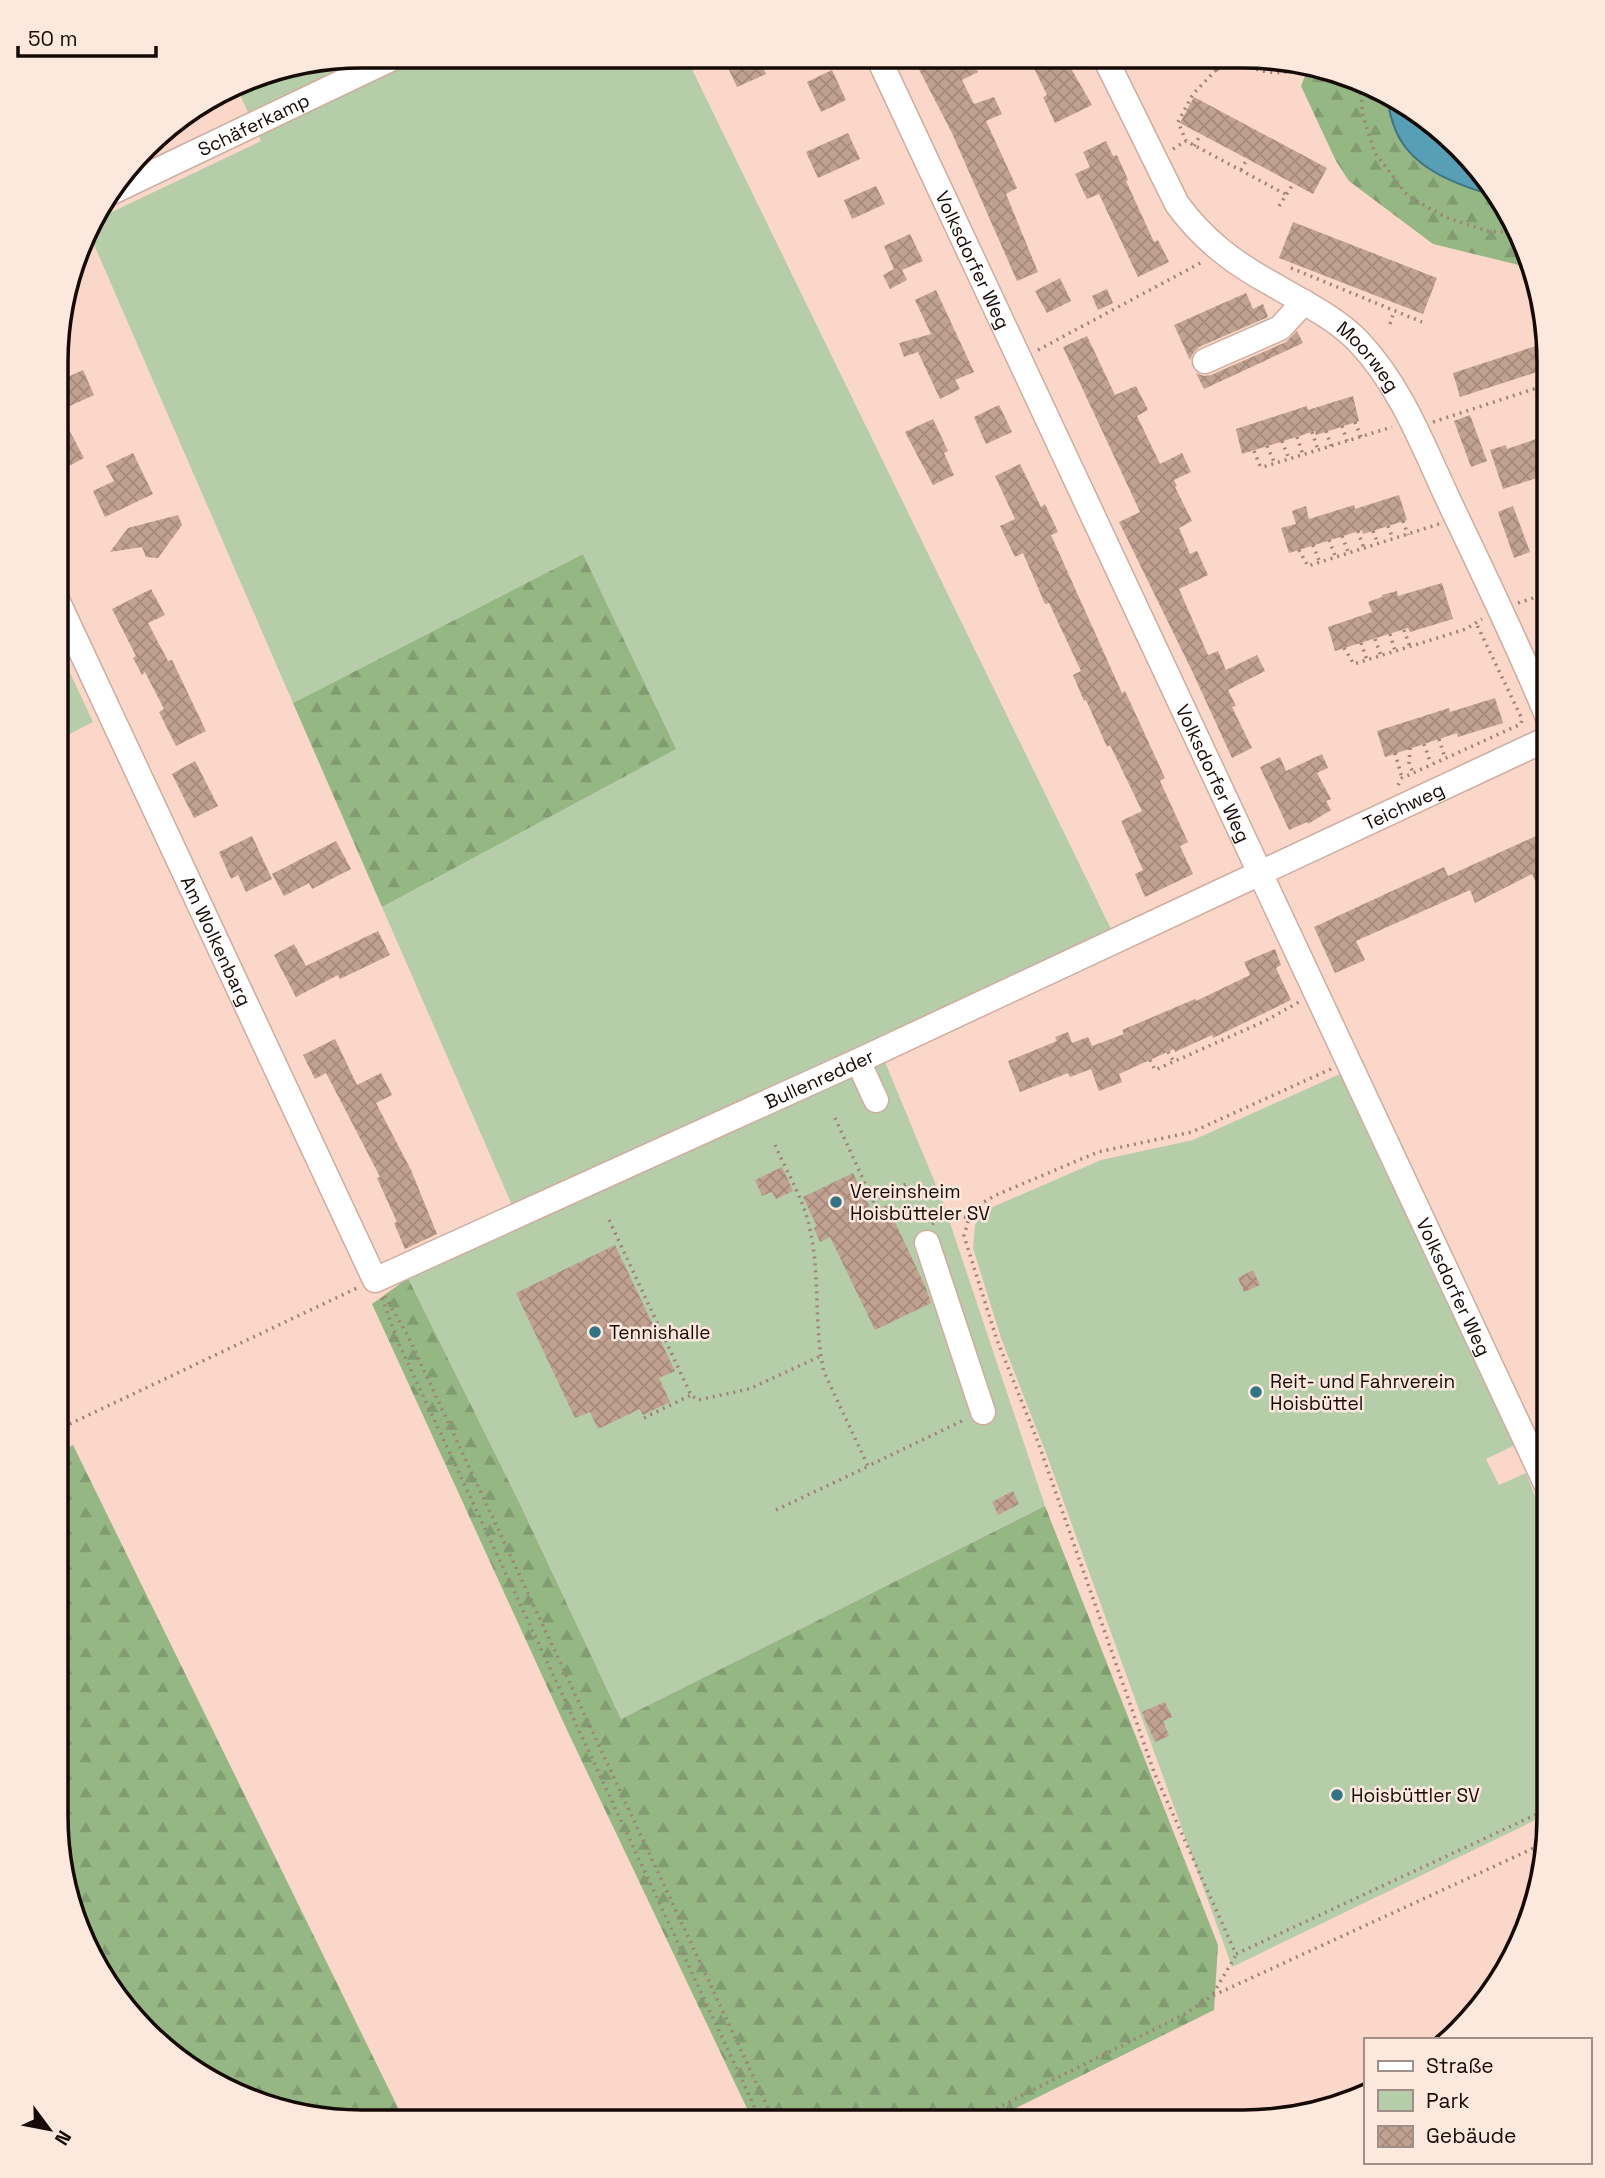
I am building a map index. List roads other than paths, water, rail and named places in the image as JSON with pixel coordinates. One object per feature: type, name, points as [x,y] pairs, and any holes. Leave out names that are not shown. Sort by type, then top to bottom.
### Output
[{"type":"street","name":"Schäferkamp","points":[[128,184],[372,68]]},
{"type":"street","name":"Volksdorfer Weg","points":[[883,68],[1537,1465]]},
{"type":"street","name":"Moorweg","points":[[1110,68],[1177,204],[1203,236],[1222,252],[1347,331],[1387,376],[1415,428],[1537,693]]},
{"type":"street","points":[[1205,361],[1280,328],[1304,302]]},
{"type":"street","name":"Am Wolkenbarg","points":[[68,623],[375,1280]]},
{"type":"street","name":"Teichweg","points":[[1259,873],[1537,744]]},
{"type":"street","name":"Bullenredder","points":[[375,1280],[858,1061],[1259,873]]},
{"type":"street","points":[[858,1061],[876,1100]]},
{"type":"street","points":[[926,1236],[983,1412]]},
{"type":"water","points":[[1389,107],[1438,142],[1464,168],[1482,191],[1448,179],[1421,163],[1401,140]]},
{"type":"place","name":"Vereinsheim Hoisbütteler SV","points":[[836,1202]]},
{"type":"place","name":"Tennishalle","points":[[595,1332]]},
{"type":"place","name":"Reit- und Fahrverein Hoisbüttel","points":[[1256,1392]]},
{"type":"place","name":"Hoisbüttler SV","points":[[1337,1795]]}]
